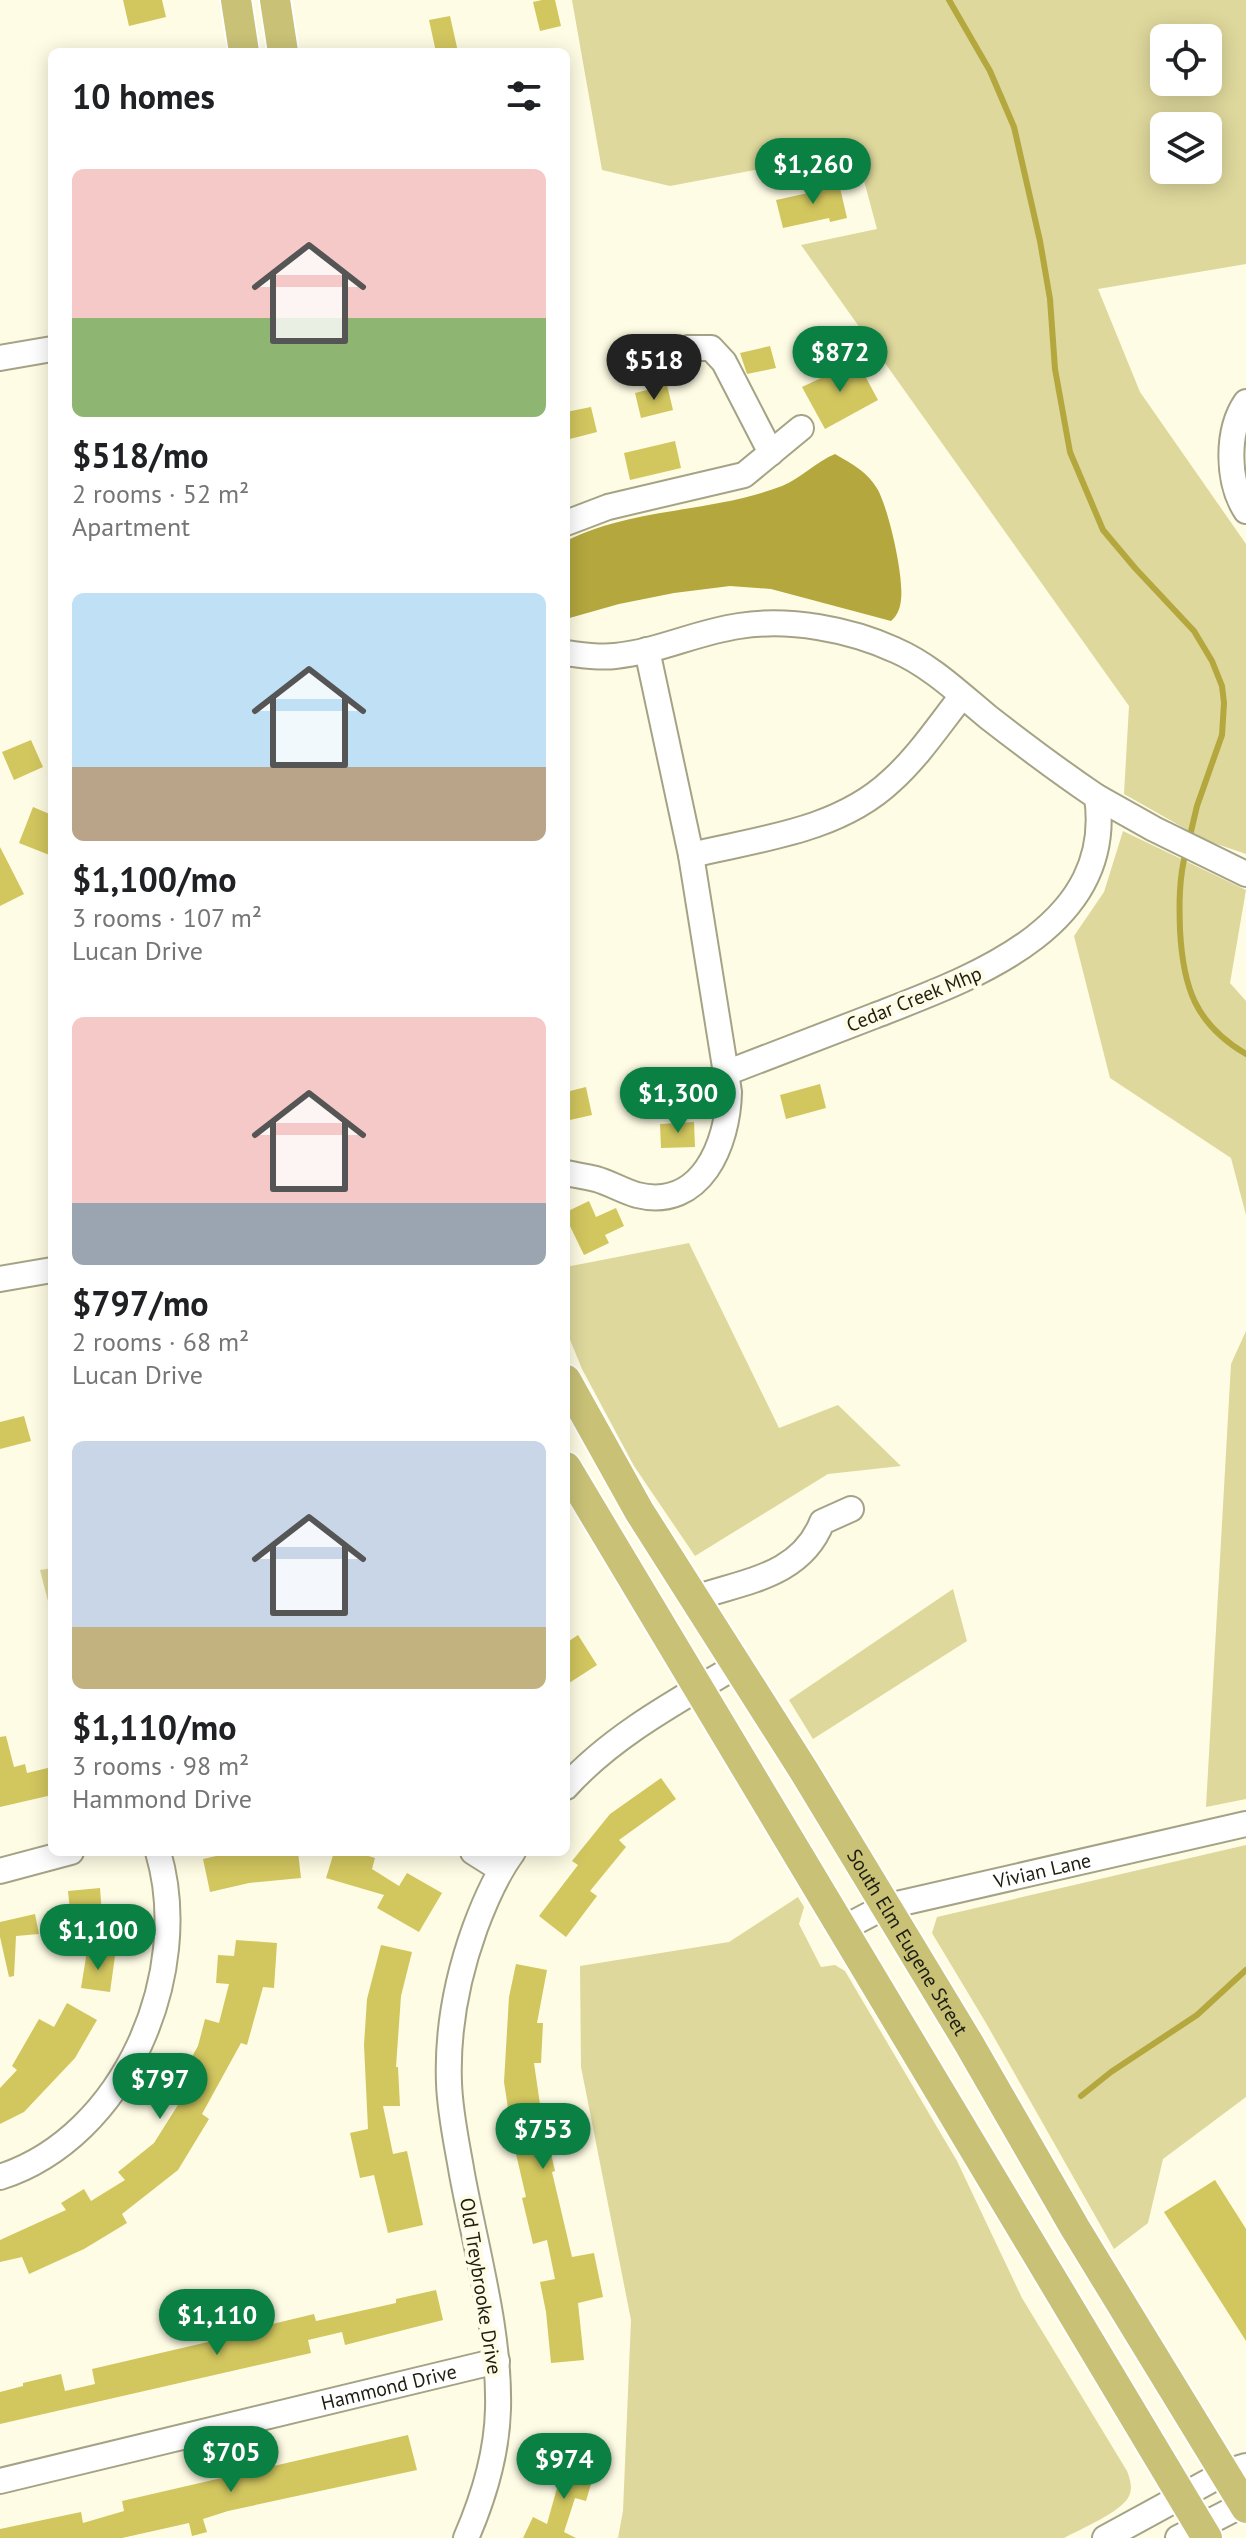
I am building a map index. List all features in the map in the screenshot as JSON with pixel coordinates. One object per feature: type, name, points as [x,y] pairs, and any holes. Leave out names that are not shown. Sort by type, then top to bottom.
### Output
[{"type":"main road","points":[[236,0],[243,48]]},
{"type":"main road","points":[[275,0],[282,48]]},
{"type":"main road","name":"South Elm Eugene Street","points":[[570,1387],[623,1485],[738,1665],[976,2056],[1075,2228],[1236,2469],[1245,2505]]},
{"type":"main road","points":[[570,1474],[1183,2495],[1195,2534]]},
{"type":"street","points":[[688,348],[711,348],[724,362],[771,453]]},
{"type":"street","points":[[0,358],[48,350]]},
{"type":"street","points":[[1246,402],[1240,412],[1232,450],[1234,479],[1246,511]]},
{"type":"street","points":[[570,521],[608,507],[744,475],[801,428]]},
{"type":"street","points":[[570,654],[615,656],[738,626],[778,624],[857,636],[895,650],[931,670],[1015,738],[1097,797],[1246,874]]},
{"type":"street","points":[[570,1174],[598,1179],[638,1195],[659,1197],[674,1194],[693,1184],[716,1156],[729,1111],[726,1073],[691,855],[647,650]]},
{"type":"street","points":[[691,855],[822,823],[853,809],[891,782],[962,696]]},
{"type":"street","name":"Cedar Creek Mhp","points":[[726,1073],[965,981],[1026,945],[1057,916],[1084,882],[1092,865],[1098,836],[1097,797]]},
{"type":"street","points":[[0,1279],[48,1271]]},
{"type":"street","points":[[695,1598],[762,1578],[791,1564],[815,1540],[822,1522],[851,1509]]},
{"type":"street","points":[[570,1783],[642,1725],[738,1665]]},
{"type":"street","name":"Vivian Lane","points":[[842,1929],[884,1907],[1246,1824]]},
{"type":"street","points":[[0,1871],[56,1856]]},
{"type":"street","points":[[0,2177],[49,2152],[84,2124],[113,2089],[139,2049],[157,2001],[166,1956],[168,1908],[165,1874],[159,1856]]},
{"type":"street","name":"Old Treybrooke Drive","points":[[466,2538],[491,2464],[498,2412],[497,2361],[454,2127],[449,2083],[451,2029],[461,1966],[507,1860]]},
{"type":"street","name":"Hammond Drive","points":[[0,2481],[497,2361]]},
{"type":"street","points":[[1105,2538],[1236,2469]]},
{"type":"street","points":[[1195,2534],[1245,2505]]},
{"type":"shaded area","points":[[572,0],[1246,0],[1246,264],[1098,289],[1140,392],[1246,544],[1246,854],[1205,840],[1124,794],[1129,706],[801,245],[877,229],[856,151],[670,186],[602,170]]},
{"type":"shaded area","points":[[835,454],[859,469],[878,490],[895,544],[901,589],[899,609],[891,621],[771,589],[730,586],[674,593],[570,618],[570,539],[619,522],[755,495],[789,483]]},
{"type":"shaded area","points":[[1123,831],[1246,890],[1230,983],[1246,1001],[1246,1215],[1231,1158],[1110,1078],[1074,936],[1104,892]]},
{"type":"shaded area","points":[[689,1243],[779,1428],[838,1405],[901,1466],[828,1474],[695,1556],[634,1466],[582,1369],[570,1340],[570,1266]]},
{"type":"shaded area","points":[[1246,1331],[1246,1799],[1206,1807],[1231,1364]]},
{"type":"shaded area","points":[[48,1569],[48,1601],[40,1570]]},
{"type":"shaded area","points":[[953,1589],[967,1641],[813,1739],[789,1700]]},
{"type":"shaded area","points":[[1246,1845],[1246,2097],[1163,2159],[1148,2223],[1114,2249],[932,1933],[937,1917]]},
{"type":"shaded area","points":[[798,1897],[804,1907],[799,1924],[821,1967],[835,1965],[845,1971],[957,2161],[1022,2298],[1127,2471],[1131,2490],[1125,2502],[1110,2514],[1064,2538],[618,2538],[623,2511],[631,2320],[581,2067],[580,1966],[729,1942]]},
{"type":"building","points":[[123,0],[162,0],[166,17],[129,26]]},
{"type":"building","points":[[555,0],[561,26],[540,31],[533,2]]},
{"type":"building","points":[[450,16],[457,48],[435,48],[429,20]]},
{"type":"building","points":[[838,179],[847,218],[830,222],[829,218],[783,228],[776,200],[822,190],[821,183]]},
{"type":"building","points":[[770,346],[776,368],[747,374],[740,353]]},
{"type":"building","points":[[857,361],[878,400],[825,429],[802,387]]},
{"type":"building","points":[[667,385],[673,410],[641,418],[635,393]]},
{"type":"building","points":[[591,407],[597,432],[570,439],[570,411]]},
{"type":"building","points":[[675,441],[681,468],[630,480],[624,453]]},
{"type":"building","points":[[31,740],[43,767],[14,780],[2,752]]},
{"type":"building","points":[[33,807],[48,813],[48,854],[19,843]]},
{"type":"building","points":[[0,847],[24,894],[0,906]]},
{"type":"building","points":[[820,1084],[826,1108],[786,1119],[780,1095]]},
{"type":"building","points":[[586,1087],[592,1115],[570,1120],[570,1091]]},
{"type":"building","points":[[694,1122],[695,1147],[661,1148],[660,1124]]},
{"type":"building","points":[[589,1201],[596,1217],[616,1208],[624,1226],[605,1235],[609,1243],[584,1255],[570,1226],[570,1210]]},
{"type":"building","points":[[24,1416],[31,1441],[0,1449],[0,1422]]},
{"type":"building","points":[[578,1635],[597,1665],[570,1682],[570,1640]]},
{"type":"building","points":[[6,1736],[14,1767],[25,1764],[27,1773],[48,1768],[48,1796],[0,1807],[0,1737]]},
{"type":"building","points":[[661,1778],[676,1799],[619,1840],[626,1847],[590,1891],[597,1896],[566,1937],[539,1916],[578,1865],[572,1861],[610,1814]]},
{"type":"building","points":[[216,1856],[298,1856],[301,1878],[249,1883],[210,1892],[203,1859]]},
{"type":"building","points":[[333,1856],[368,1856],[375,1858],[372,1869],[399,1886],[407,1873],[442,1893],[419,1932],[377,1908],[384,1895],[326,1878]]},
{"type":"building","points":[[100,1888],[103,1928],[72,1931],[68,1891]]},
{"type":"building","points":[[35,1914],[39,1934],[16,1936],[14,1976],[9,1977],[0,1937],[0,1922]]},
{"type":"building","points":[[236,1940],[277,1943],[274,1988],[263,1987],[247,2045],[241,2043],[202,2114],[209,2119],[178,2170],[122,2214],[127,2223],[84,2249],[29,2274],[22,2257],[0,2262],[0,2240],[66,2210],[61,2203],[84,2189],[91,2201],[125,2180],[118,2172],[154,2143],[188,2089],[177,2083],[198,2046],[205,2019],[219,2023],[229,1984],[216,1983],[218,1955],[234,1956]]},
{"type":"building","points":[[381,1945],[412,1952],[401,1996],[396,2067],[400,2106],[383,2106],[393,2154],[407,2151],[423,2225],[388,2233],[374,2175],[360,2178],[350,2133],[368,2129],[364,2045],[367,1999]]},
{"type":"building","points":[[87,1951],[115,1956],[110,1992],[81,1988]]},
{"type":"building","points":[[516,1964],[547,1970],[537,2023],[543,2023],[541,2063],[534,2063],[544,2132],[572,2257],[594,2253],[603,2297],[578,2303],[584,2360],[551,2363],[540,2282],[555,2279],[547,2240],[533,2244],[522,2198],[526,2197],[504,2082],[509,1997]]},
{"type":"building","points":[[67,2003],[97,2020],[75,2058],[24,2112],[0,2124],[0,2088],[17,2070],[12,2066],[39,2019],[54,2027]]},
{"type":"building","points":[[1215,2180],[1246,2229],[1246,2341],[1164,2212]]},
{"type":"building","points":[[436,2290],[443,2320],[345,2345],[342,2332],[308,2340],[311,2353],[0,2424],[0,2392],[23,2386],[23,2383],[61,2374],[65,2391],[95,2384],[92,2369],[264,2329],[264,2326],[314,2314],[316,2321],[396,2303],[396,2299]]},
{"type":"building","points":[[408,2435],[417,2470],[228,2511],[203,2519],[207,2532],[192,2536],[189,2523],[122,2538],[0,2538],[0,2529],[81,2512],[83,2523],[124,2511],[122,2501]]},
{"type":"building","points":[[565,2459],[596,2467],[586,2501],[575,2498],[564,2532],[576,2538],[523,2538],[533,2517],[547,2524]]},
{"type":"waterway","points":[[949,0],[990,71],[1014,127],[1050,299],[1055,369],[1070,452],[1103,530],[1194,631],[1212,661],[1222,686],[1222,735],[1197,806],[1189,840]]},
{"type":"waterway","points":[[1186,851],[1180,920],[1184,969],[1189,986],[1203,1017],[1246,1054]]},
{"type":"waterway","points":[[1081,2096],[1111,2072],[1197,2015],[1246,1970]]}]
